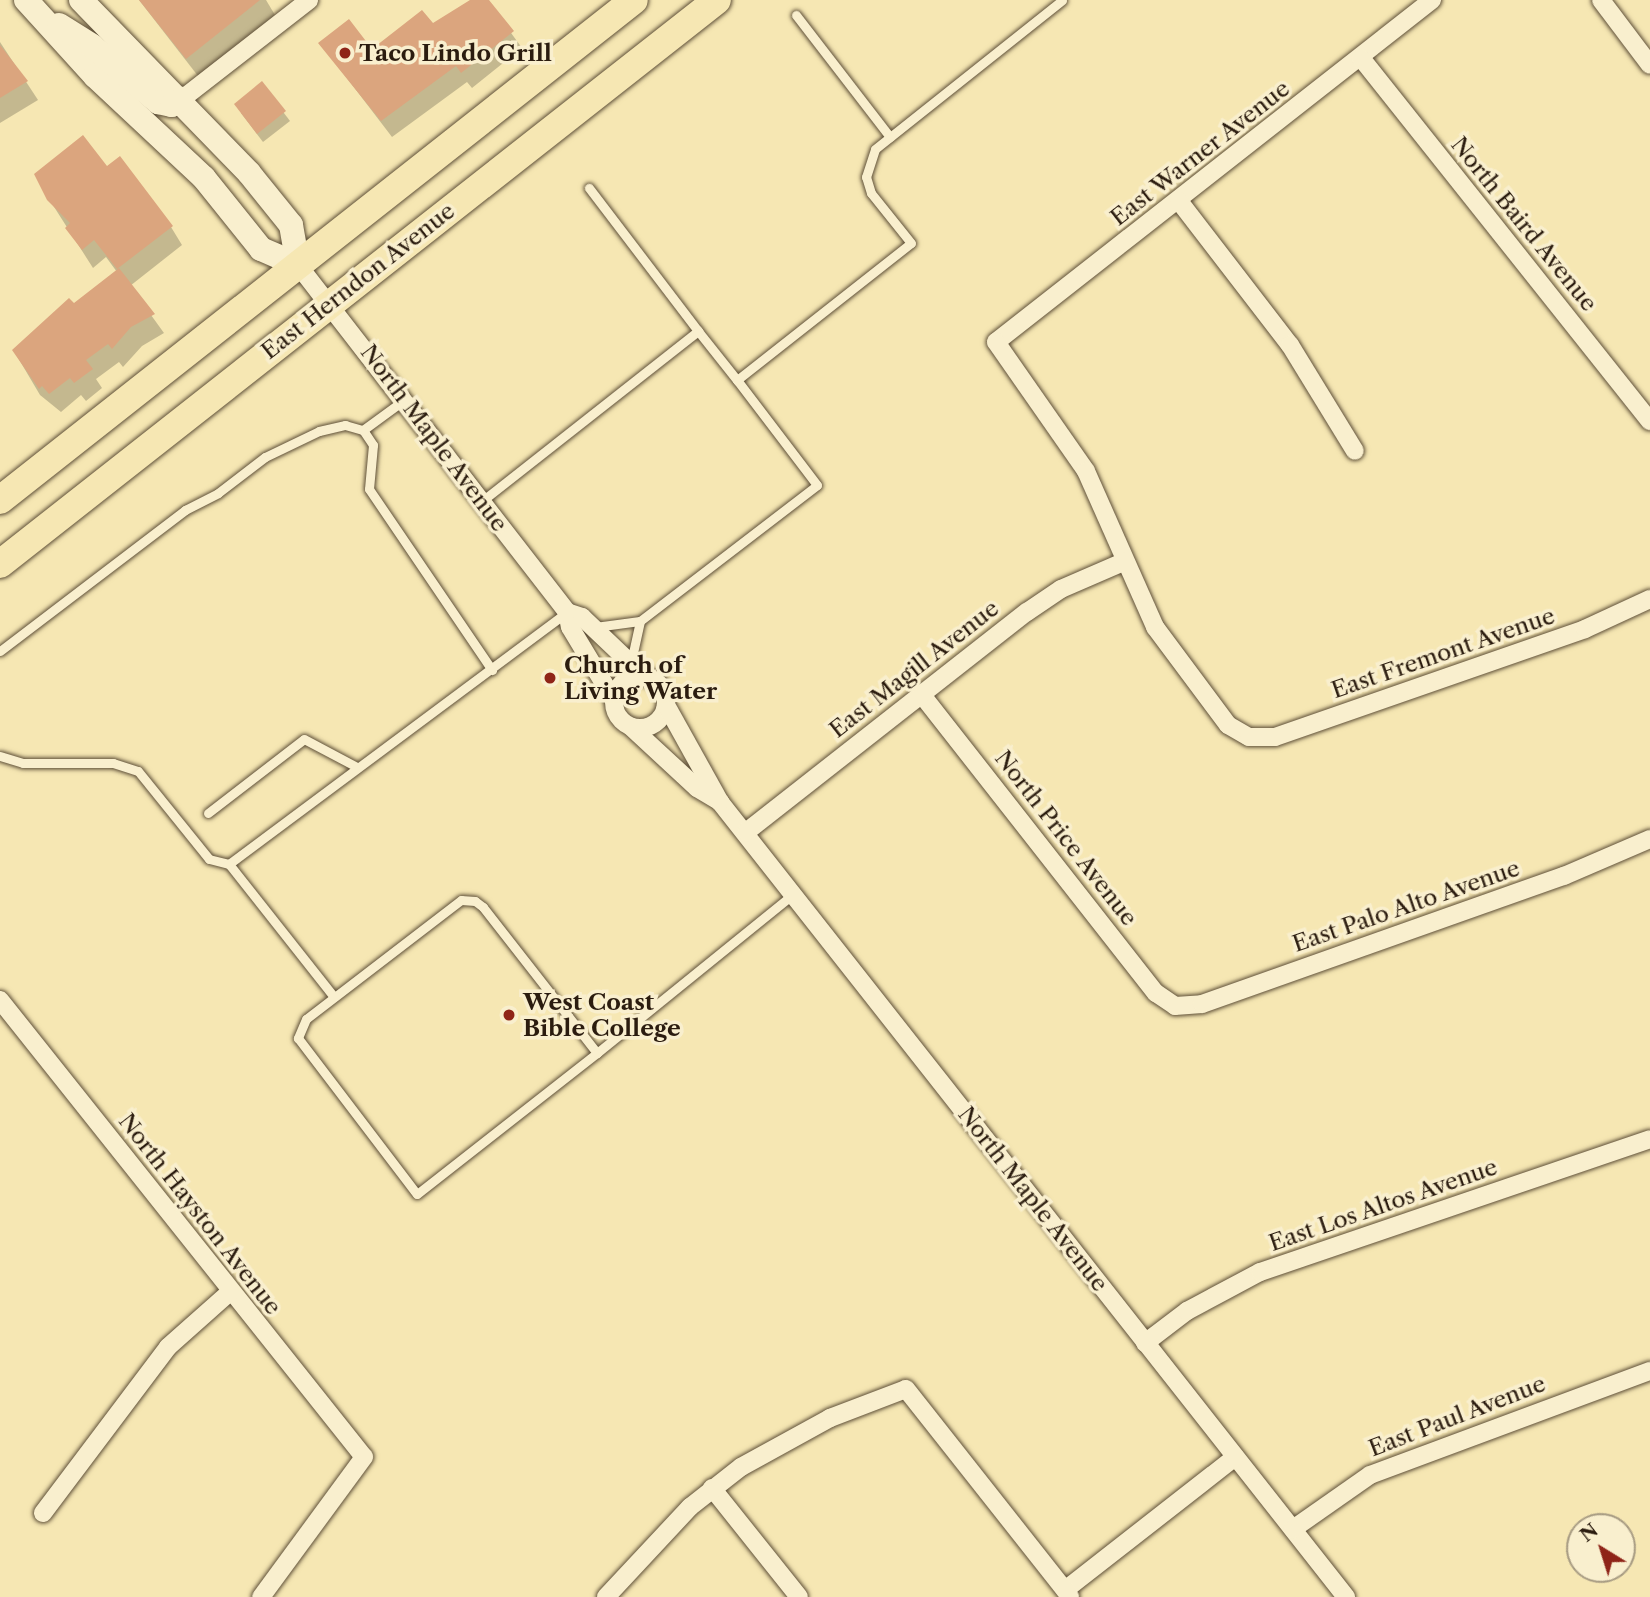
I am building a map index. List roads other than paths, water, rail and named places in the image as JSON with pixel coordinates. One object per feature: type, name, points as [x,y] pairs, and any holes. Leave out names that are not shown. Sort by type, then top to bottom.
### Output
[{"type":"main road","points":[[0,500],[634,0]]},
{"type":"main road","name":"East Herndon Avenue","points":[[0,564],[717,0]]},
{"type":"street","name":"North Maple Avenue","points":[[80,0],[182,99],[291,225],[298,265]]},
{"type":"street","points":[[30,5],[92,46],[158,102],[172,106],[309,0]]},
{"type":"street","name":"East Warner Avenue","points":[[1123,562],[1086,471],[996,342],[1432,0]]},
{"type":"street","points":[[1601,0],[1650,65]]},
{"type":"street","name":"North Maple Avenue","points":[[30,5],[95,76],[204,178],[261,249],[298,265],[567,612],[570,627],[614,700],[618,716],[697,788],[720,802]]},
{"type":"street","name":"North Baird Avenue","points":[[1361,58],[1650,421]]},
{"type":"street","points":[[1179,201],[1290,345],[1355,451]]},
{"type":"street","name":"East Magill Avenue","points":[[746,832],[1045,599],[1123,562]]},
{"type":"street","name":"East Fremont Avenue","points":[[1123,562],[1138,597],[1172,652],[1228,725],[1249,737],[1275,737],[1584,629],[1650,599]]},
{"type":"street","name":"North Maple Avenue","points":[[567,612],[582,617],[644,676],[663,690],[666,705],[720,802],[1346,1597]]},
{"type":"street","points":[[614,700],[621,684],[644,676]]},
{"type":"street","name":"North Price Avenue","points":[[922,695],[1156,993],[1175,1006]]},
{"type":"street","points":[[631,727],[653,724],[666,705]]},
{"type":"street","name":"East Palo Alto Avenue","points":[[1175,1006],[1202,1004],[1564,876],[1650,839]]},
{"type":"street","name":"North Hayston Avenue","points":[[0,1000],[230,1293],[364,1457],[261,1597]]},
{"type":"street","name":"East Los Altos Avenue","points":[[1145,1343],[1187,1311],[1260,1272],[1650,1139]]},
{"type":"street","points":[[43,1513],[168,1347],[230,1293]]},
{"type":"street","name":"East Paul Avenue","points":[[1293,1529],[1370,1475],[1650,1371]]},
{"type":"street","points":[[606,1597],[671,1526],[712,1488],[799,1433],[906,1389],[1068,1594],[1235,1457]]},
{"type":"street","points":[[712,1488],[799,1597]]},
{"type":"lane","points":[[737,380],[911,243],[871,193],[866,177],[875,149],[1062,0]]},
{"type":"lane","points":[[796,15],[890,137]]},
{"type":"lane","points":[[589,188],[817,485],[640,621],[592,627]]},
{"type":"lane","points":[[482,501],[698,331]]},
{"type":"lane","points":[[363,430],[404,399]]},
{"type":"lane","points":[[0,651],[185,510],[218,493],[265,457],[319,431],[345,425],[363,430],[373,445],[369,489],[492,670]]},
{"type":"lane","points":[[229,864],[355,766],[492,670],[567,612]]},
{"type":"lane","points":[[631,664],[640,621]]},
{"type":"lane","points":[[208,813],[304,739],[355,766]]},
{"type":"lane","points":[[0,756],[23,764],[113,764],[138,771],[209,859],[229,864],[334,997]]},
{"type":"lane","points":[[597,1053],[475,901],[450,903],[300,1028],[300,1046],[417,1194],[597,1053],[794,893]]},
{"type":"place","name":"Taco Lindo Grill","points":[[345,53]]},
{"type":"place","name":"Church of Living Water","points":[[550,678]]},
{"type":"place","name":"West Coast Bible College","points":[[509,1015]]}]
